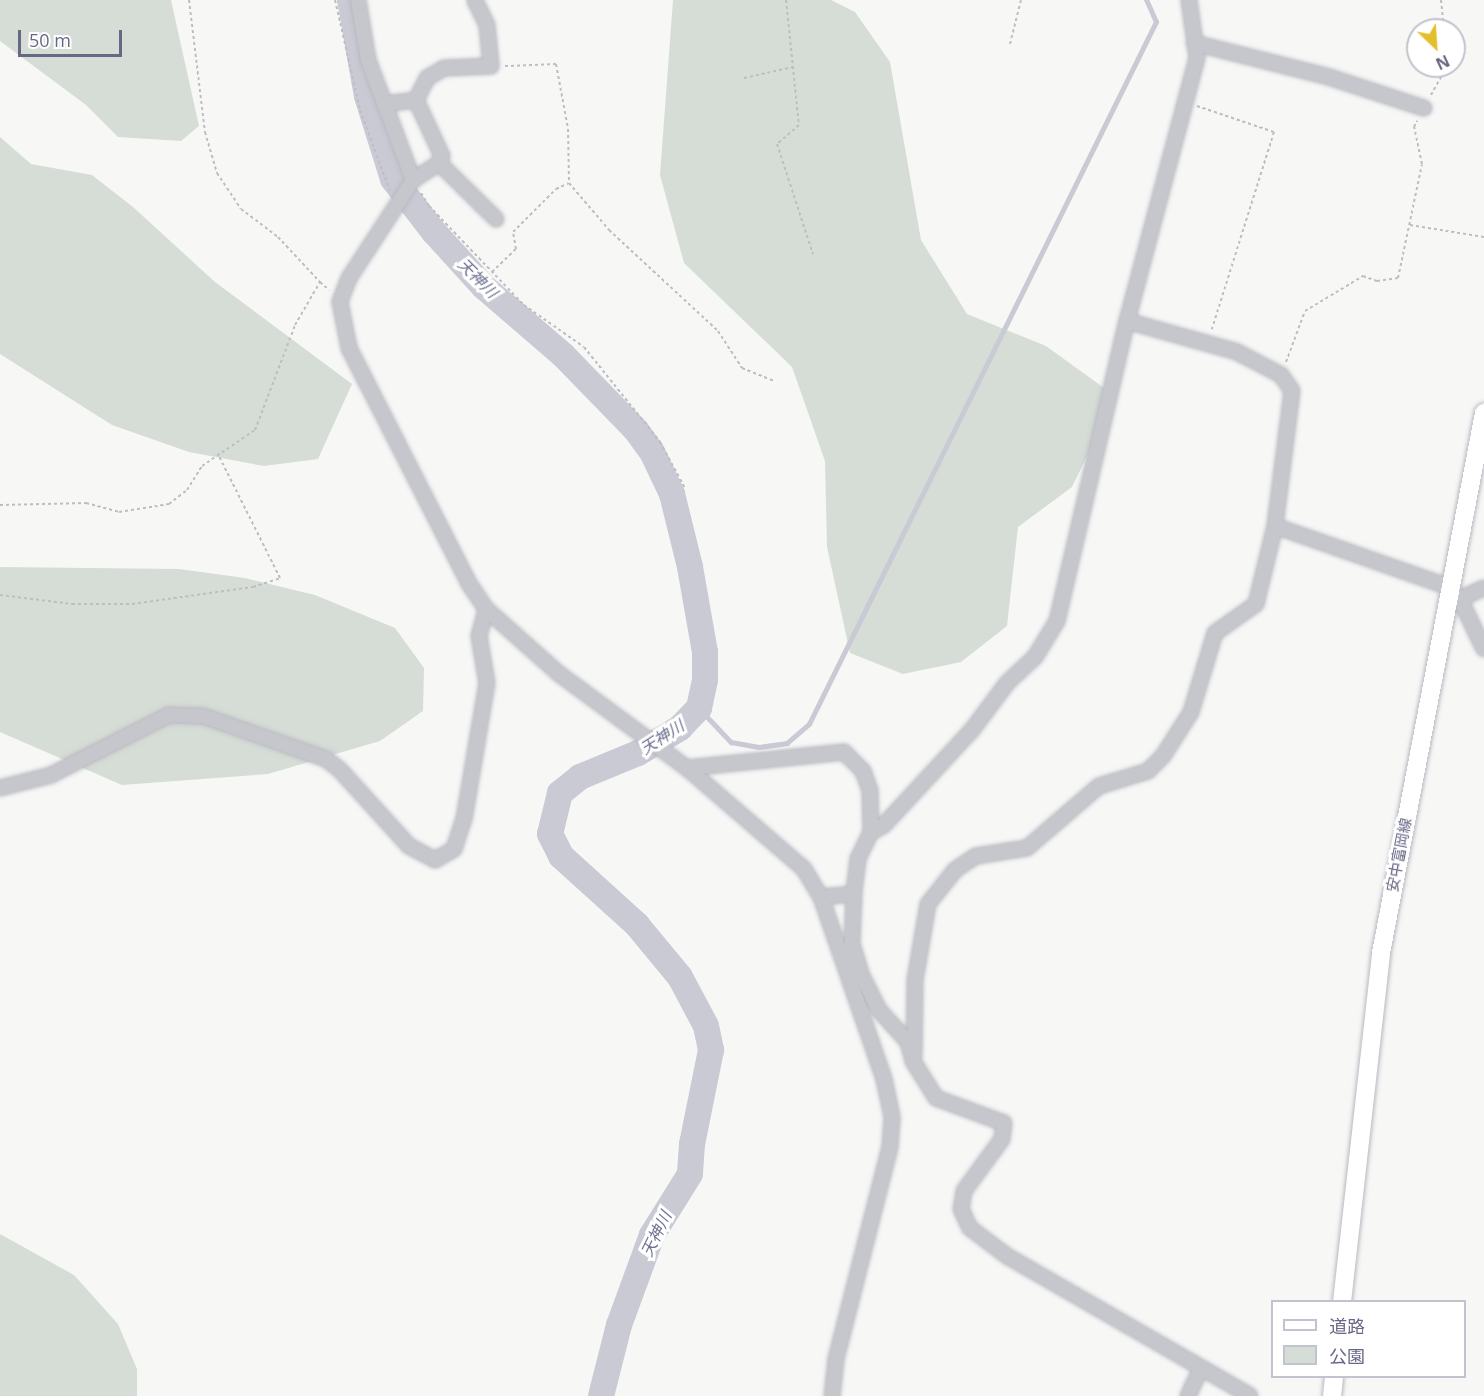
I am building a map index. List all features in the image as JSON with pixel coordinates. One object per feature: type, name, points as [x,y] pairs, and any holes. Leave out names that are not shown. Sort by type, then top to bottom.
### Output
[{"type":"main road","name":"安中富岡線","points":[[1342,1300],[1381,953],[1454,593],[1484,413]]},
{"type":"main road","points":[[1332,1396],[1334,1378]]},
{"type":"street","points":[[358,0],[368,60],[412,183]]},
{"type":"street","points":[[475,0],[489,36],[491,66],[444,68],[428,78],[416,100],[422,118],[440,147],[439,163],[496,219]]},
{"type":"street","points":[[871,832],[884,825],[972,730],[1007,683],[1035,657],[1057,621],[1127,321],[1197,57],[1189,0]]},
{"type":"street","points":[[1194,43],[1329,77],[1424,108]]},
{"type":"street","points":[[384,104],[416,100]]},
{"type":"street","points":[[439,163],[412,183],[349,278],[340,302],[349,348],[470,585],[486,609],[525,647],[687,768],[790,853],[821,897],[884,1079],[892,1118],[890,1147],[837,1359],[832,1396]]},
{"type":"street","points":[[913,1061],[915,980],[928,904],[955,870],[976,856],[1028,848],[1099,786],[1148,771],[1163,756],[1191,712],[1215,633],[1237,621],[1256,604],[1275,526],[1292,391],[1281,375],[1237,352],[1127,321]]},
{"type":"street","points":[[1275,526],[1454,593],[1484,588]]},
{"type":"street","points":[[1454,593],[1484,649]]},
{"type":"street","points":[[0,788],[51,776],[169,715],[203,716],[327,759],[340,770],[409,846],[435,860],[454,849],[464,819],[487,683],[479,636],[486,609]]},
{"type":"street","points":[[687,768],[844,752],[863,771],[870,790],[871,832],[858,859],[852,944],[861,974],[879,1010],[908,1042],[913,1061],[936,1098],[1004,1123],[1002,1139],[964,1191],[961,1209],[977,1236],[1250,1396]]},
{"type":"street","points":[[821,897],[854,894]]},
{"type":"street","points":[[1188,1396],[1201,1368]]},
{"type":"path","points":[[189,0],[205,132],[217,173],[241,209],[278,237],[340,302]]},
{"type":"path","points":[[335,0],[360,110],[397,205]]},
{"type":"path","points":[[786,0],[799,125],[777,144],[813,254]]},
{"type":"path","points":[[1010,44],[1021,0]]},
{"type":"path","points":[[1441,0],[1443,18]]},
{"type":"path","points":[[491,66],[556,64],[568,129],[568,183],[609,230],[718,331],[742,368],[775,381]]},
{"type":"path","points":[[744,78],[793,67]]},
{"type":"path","points":[[1281,375],[1305,311],[1364,276],[1377,281],[1398,278],[1422,164],[1414,127],[1440,78]]},
{"type":"path","points":[[1186,102],[1274,132],[1217,304],[1209,344]]},
{"type":"path","points":[[412,183],[429,206],[537,316],[584,347],[660,442],[685,488]]},
{"type":"path","points":[[492,272],[516,249],[513,232],[556,189],[568,183]]},
{"type":"path","points":[[1409,224],[1484,237]]},
{"type":"path","points":[[0,505],[86,503],[119,512],[169,504],[187,490],[202,466],[255,430],[262,419],[295,325],[320,282]]},
{"type":"path","points":[[0,595],[72,604],[132,604],[253,587],[280,578],[218,454]]},
{"type":"green space","points":[[0,0],[171,0],[199,126],[181,141],[118,137],[86,105],[0,41]]},
{"type":"green space","points":[[673,0],[831,0],[855,12],[890,62],[921,240],[967,314],[1046,346],[1104,388],[1104,421],[1072,487],[1018,527],[1007,626],[961,662],[903,674],[850,653],[827,547],[825,461],[792,367],[684,263],[660,175]]},
{"type":"green space","points":[[0,137],[31,164],[92,175],[133,207],[215,282],[352,384],[318,459],[264,466],[189,452],[112,425],[0,354]]},
{"type":"green space","points":[[0,567],[179,569],[245,578],[315,595],[395,628],[424,668],[423,711],[380,741],[268,774],[122,785],[0,732]]},
{"type":"green space","points":[[0,1234],[74,1275],[118,1324],[137,1369],[137,1396],[0,1396]]},
{"type":"waterway","name":"天神川","points":[[350,0],[367,96],[393,179],[434,232],[484,287],[563,355],[636,430],[652,452],[672,494],[690,567],[705,652],[705,680],[699,708],[680,728],[638,753],[580,777],[560,793],[550,834],[561,856],[637,925],[680,977],[706,1026],[711,1050],[692,1144],[690,1174],[652,1235],[619,1325],[601,1396]]},
{"type":"waterway","points":[[699,708],[731,742],[759,747],[787,743],[809,724],[1156,22],[1146,0]]}]
